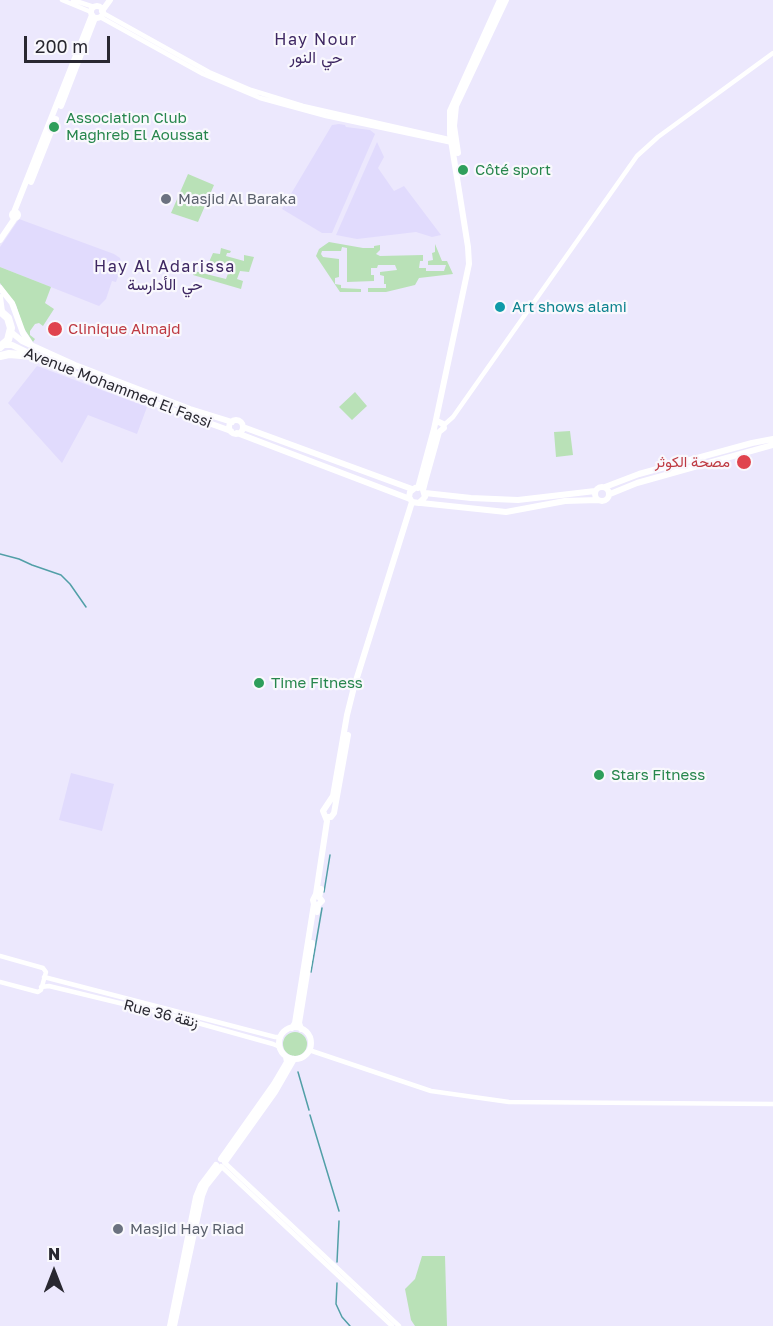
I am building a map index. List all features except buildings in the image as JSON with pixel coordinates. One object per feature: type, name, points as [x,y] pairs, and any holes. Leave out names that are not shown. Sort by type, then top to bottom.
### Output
[{"type":"highway","points":[[1,311],[10,321],[11,332],[2,346]]},
{"type":"highway","points":[[0,356],[33,352]]},
{"type":"main road","points":[[0,240],[15,215],[97,12],[104,0]]},
{"type":"main road","points":[[97,12],[110,0]]},
{"type":"main road","points":[[419,490],[438,426],[472,267],[471,238],[449,122],[452,102],[500,0]]},
{"type":"main road","points":[[454,141],[453,120],[456,106],[506,0]]},
{"type":"main road","points":[[0,235],[15,215]]},
{"type":"main road","points":[[0,288],[10,299],[22,332],[33,352]]},
{"type":"main road","points":[[0,297],[1,311]]},
{"type":"main road","name":"Avenue Mohammed El Fassi","points":[[11,332],[33,352],[109,387],[234,432],[415,502],[506,512],[565,501],[598,500]]},
{"type":"main road","name":"Avenue Mohammed El Fassi","points":[[2,346],[12,345],[33,352],[212,417],[231,422],[240,421],[243,427],[419,490],[471,498],[518,500],[595,491]]},
{"type":"main road","name":"Avenue Mohammed El Fassi","points":[[231,422],[230,426],[234,432]]},
{"type":"main road","points":[[234,432],[241,431],[243,427]]},
{"type":"main road","points":[[773,439],[660,468],[600,487],[595,491],[595,496],[598,500],[606,500],[610,494],[637,483],[773,445]]},
{"type":"main road","points":[[605,487],[610,494]]},
{"type":"main road","points":[[415,502],[409,494],[419,490]]},
{"type":"main road","points":[[292,1028],[295,1023],[316,905],[322,901],[318,897],[347,716],[354,687],[415,502],[425,497],[419,490]]},
{"type":"main road","points":[[286,1056],[294,1059],[303,1057],[309,1050],[310,1038],[301,1029],[299,1023],[316,905]]},
{"type":"main road","points":[[222,1164],[287,1062],[280,1047],[281,1036],[292,1028],[301,1029]]},
{"type":"main road","points":[[172,1326],[196,1197],[201,1185],[222,1164],[275,1092],[294,1059]]},
{"type":"street","points":[[62,0],[97,12]]},
{"type":"street","points":[[73,0],[196,70],[249,94],[317,114],[454,141]]},
{"type":"street","points":[[438,426],[456,413],[636,156],[658,137],[773,53]]},
{"type":"street","points":[[0,956],[44,968],[46,972],[42,987]]},
{"type":"street","name":"Rue 36 زنقة","points":[[44,977],[274,1037],[281,1036]]},
{"type":"street","name":"Rue 36 زنقة","points":[[0,982],[38,992],[42,987],[49,986],[169,1015],[280,1047]]},
{"type":"street","points":[[309,1050],[426,1090],[509,1102],[773,1104]]},
{"type":"street","points":[[222,1164],[392,1326]]},
{"type":"street","points":[[222,1164],[399,1326]]},
{"type":"shaded area","points":[[339,124],[370,130],[375,134],[332,233],[322,233],[282,209],[332,125]]},
{"type":"shaded area","points":[[377,142],[384,157],[378,168],[394,191],[404,186],[441,235],[432,237],[416,232],[357,239],[336,235]]},
{"type":"shaded area","points":[[19,219],[120,258],[122,265],[116,282],[112,281],[106,299],[99,306],[0,267],[0,247]]},
{"type":"shaded area","points":[[37,366],[147,407],[137,434],[88,415],[62,463],[8,403]]},
{"type":"shaded area","points":[[71,773],[114,784],[102,831],[59,820]]},
{"type":"green space","points":[[188,174],[214,185],[198,222],[171,213]]},
{"type":"green space","points":[[329,242],[363,248],[374,248],[380,245],[380,250],[376,254],[380,256],[423,255],[419,268],[426,268],[426,271],[444,271],[446,265],[428,265],[428,261],[433,260],[432,253],[435,252],[435,244],[442,261],[447,261],[453,274],[419,278],[415,285],[386,292],[368,292],[368,288],[386,288],[384,276],[380,275],[380,272],[397,270],[395,265],[378,265],[377,268],[371,268],[374,281],[347,282],[347,248],[342,247],[341,251],[322,251],[323,257],[339,259],[339,277],[335,278],[335,284],[341,285],[341,288],[361,289],[361,292],[340,292],[316,256],[319,249]]},
{"type":"green space","points":[[221,248],[231,251],[226,256],[244,261],[244,255],[254,257],[249,272],[240,271],[237,279],[243,281],[241,289],[193,275],[194,271],[226,279],[230,268],[209,262],[213,253],[220,254]]},
{"type":"green space","points":[[0,267],[51,287],[45,303],[54,309],[43,326],[39,323],[35,324],[30,331],[30,335],[35,339],[33,342],[23,327],[16,305],[0,283]]},
{"type":"green space","points":[[355,392],[367,406],[352,420],[339,407]]},
{"type":"green space","points":[[570,431],[573,455],[556,457],[554,432]]},
{"type":"green space","points":[[295,1032],[304,1035],[307,1044],[304,1053],[295,1056],[286,1053],[283,1044],[286,1035]]},
{"type":"green space","points":[[422,1256],[445,1256],[447,1326],[415,1326],[411,1320],[405,1289],[415,1279]]},
{"type":"waterway","points":[[0,554],[61,575],[86,607]]},
{"type":"waterway","points":[[324,892],[330,855]]},
{"type":"waterway","points":[[311,972],[322,908]]},
{"type":"waterway","points":[[298,1072],[309,1110]]},
{"type":"waterway","points":[[310,1115],[339,1211]]},
{"type":"waterway","points":[[337,1262],[339,1221]]},
{"type":"waterway","points":[[337,1283],[336,1304],[342,1317],[350,1326]]},
{"type":"place","name":"Association Club Maghreb El Aoussat","points":[[54,127]]},
{"type":"place","name":"Côté sport","points":[[463,170]]},
{"type":"place","name":"Masjid Al Baraka","points":[[166,199]]},
{"type":"place","name":"Art shows alami","points":[[500,307]]},
{"type":"place","name":"Clinique Almajd","points":[[55,329]]},
{"type":"place","name":"مصحة الكوثر","points":[[744,462]]},
{"type":"place","name":"Time Fitness","points":[[259,683]]},
{"type":"place","name":"Stars Fitness","points":[[599,775]]},
{"type":"place","name":"Masjid Hay Riad","points":[[118,1229]]},
{"type":"district","name":"Hay Nour حي النور","points":[[316,49]]},
{"type":"district","name":"Hay Al Adarissa حي الأدارسة","points":[[165,276]]}]
